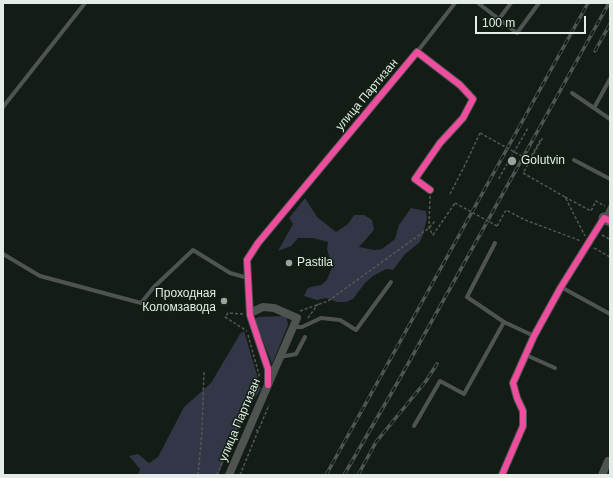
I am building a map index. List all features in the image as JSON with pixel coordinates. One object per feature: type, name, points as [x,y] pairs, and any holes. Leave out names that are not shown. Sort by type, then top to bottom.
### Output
[{"type":"street","points":[[416,52],[460,85],[473,99],[463,118],[440,143],[415,179],[430,190]]},
{"type":"street","name":"улица Партизан","points":[[268,386],[268,369],[249,308],[247,260],[258,243],[416,52]]},
{"type":"street","points":[[502,475],[523,426],[523,411],[517,398],[513,383],[534,336],[560,287],[608,214]]},
{"type":"street","points":[[249,308],[274,308],[286,312],[297,318],[293,327]]},
{"type":"street","name":"улица Партизан","points":[[229,475],[293,327]]},
{"type":"street","points":[[602,475],[608,461]]},
{"type":"lane","points":[[3,107],[85,3]]},
{"type":"lane","points":[[416,52],[456,3]]},
{"type":"lane","points":[[478,3],[517,33],[539,3]]},
{"type":"lane","points":[[499,19],[511,3]]},
{"type":"lane","points":[[594,108],[610,79]]},
{"type":"lane","points":[[572,93],[610,119]]},
{"type":"lane","points":[[574,160],[610,179]]},
{"type":"lane","points":[[495,243],[467,297],[504,322],[534,336]]},
{"type":"lane","points":[[3,254],[40,276],[141,304],[154,286],[193,250],[230,273],[248,278]]},
{"type":"lane","points":[[293,327],[302,326],[321,318],[340,320],[356,330],[391,282]]},
{"type":"lane","points":[[560,287],[610,314]]},
{"type":"lane","points":[[414,426],[440,381],[464,394],[504,322]]},
{"type":"lane","points":[[280,357],[296,354],[305,337]]},
{"type":"lane","points":[[526,355],[555,368]]},
{"type":"path","points":[[500,178],[529,128]]},
{"type":"path","points":[[450,194],[480,133],[529,160],[542,139],[524,172],[591,211],[596,201],[608,214]]},
{"type":"path","points":[[430,190],[429,228],[433,235],[455,203],[497,226],[506,210],[525,220],[588,244],[610,257]]},
{"type":"path","points":[[565,196],[588,244]]},
{"type":"path","points":[[286,312],[299,311],[328,301],[429,228],[435,221]]},
{"type":"path","points":[[302,326],[318,304]]},
{"type":"path","points":[[249,308],[228,313],[225,317],[247,331],[261,380]]},
{"type":"path","points":[[198,475],[202,432],[204,370]]},
{"type":"path","points":[[217,475],[241,417],[253,403]]},
{"type":"path","points":[[240,475],[269,405]]},
{"type":"path","points":[[239,422],[244,424]]},
{"type":"path","points":[[254,429],[258,431]]},
{"type":"shaded area","points":[[305,198],[317,217],[336,232],[348,224],[354,215],[364,215],[372,220],[374,230],[359,247],[374,250],[382,249],[395,239],[399,225],[411,208],[426,211],[427,218],[423,235],[419,243],[405,254],[393,270],[386,269],[373,276],[365,283],[353,299],[346,302],[337,302],[326,298],[317,300],[304,296],[307,289],[321,285],[327,280],[332,267],[327,249],[328,242],[313,238],[298,238],[291,246],[278,251],[293,224],[289,218]]},
{"type":"shaded area","points":[[285,316],[288,325],[272,364],[256,323],[256,318]]},
{"type":"shaded area","points":[[244,331],[261,389],[248,408],[218,475],[138,475],[140,469],[129,456],[138,454],[149,463],[158,457],[184,407],[211,383],[240,334]]},
{"type":"railway","points":[[326,475],[588,3]]},
{"type":"railway","points":[[344,475],[399,380],[609,3]]},
{"type":"railway","points":[[595,51],[610,24]]},
{"type":"railway","points":[[358,475],[376,442],[426,381],[437,364]]},
{"type":"cycle path","points":[[268,385],[268,369],[250,315],[247,260],[258,243],[417,52],[460,85],[473,99],[463,118],[440,143],[415,179],[430,190]]},
{"type":"cycle path","points":[[502,475],[523,426],[523,411],[517,398],[513,383],[534,336],[561,287],[604,218],[610,221]]},
{"type":"place","name":"Golutvin","points":[[512,161]]},
{"type":"place","name":"Pastila","points":[[289,263]]},
{"type":"place","name":"Проходная Коломзавода","points":[[224,301]]}]
